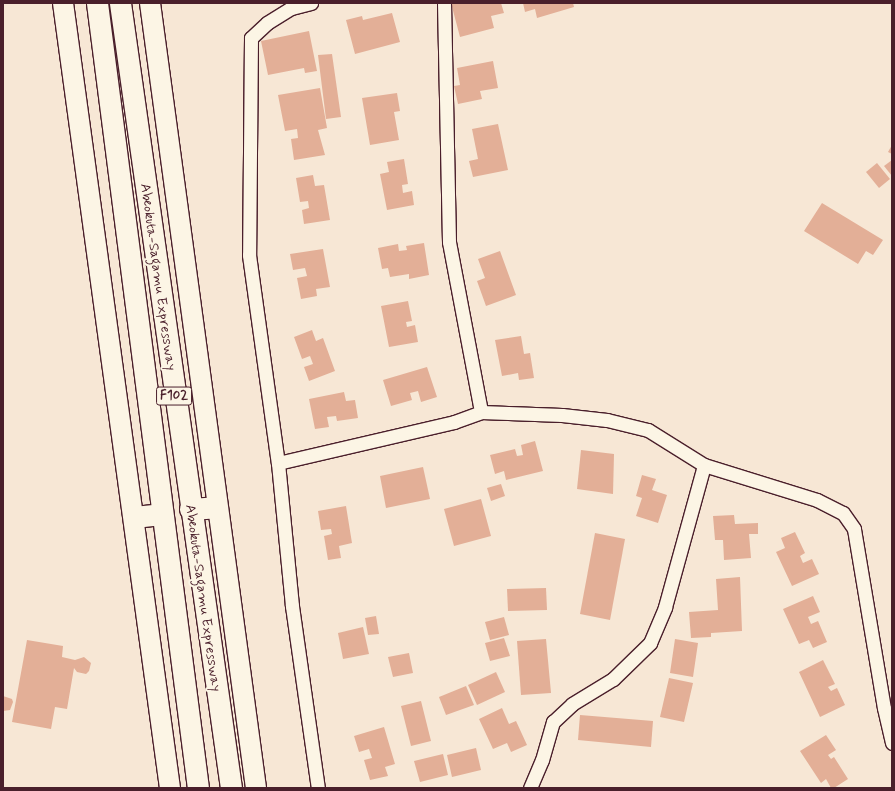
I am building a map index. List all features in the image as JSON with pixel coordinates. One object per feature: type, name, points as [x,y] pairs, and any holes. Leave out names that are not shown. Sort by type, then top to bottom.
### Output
[{"type":"highway","name":"Abeokuta-Sagamu Expressway","points":[[96,3],[161,514],[198,788]]},
{"type":"highway","name":"Abeokuta-Sagamu Expressway","points":[[120,3],[190,509],[231,788]]},
{"type":"highway","points":[[190,509],[216,507]]},
{"type":"highway","points":[[134,517],[161,514]]},
{"type":"main road","points":[[64,3],[170,788]]},
{"type":"main road","points":[[150,3],[216,507],[256,788]]},
{"type":"street","points":[[311,3],[291,8],[267,23],[251,38],[249,62],[249,255],[278,463],[292,606],[318,788]]},
{"type":"street","points":[[444,3],[449,242],[481,412]]},
{"type":"street","points":[[278,463],[454,422],[481,412],[607,420],[648,430],[704,466],[817,500],[843,513],[854,529],[884,708],[892,743]]},
{"type":"street","points":[[530,788],[542,760],[553,722],[572,704],[595,687],[613,679],[650,643],[665,607],[704,466]]},
{"type":"building","points":[[451,3],[501,3],[504,13],[491,16],[494,28],[460,37]]},
{"type":"building","points":[[523,3],[573,3],[574,7],[537,18],[535,9],[525,12]]},
{"type":"building","points":[[392,13],[400,42],[355,54],[346,20],[362,16],[363,20]]},
{"type":"building","points":[[309,31],[317,71],[305,73],[304,68],[268,75],[261,41]]},
{"type":"building","points":[[332,54],[341,117],[326,119],[318,55]]},
{"type":"building","points":[[493,61],[498,88],[480,91],[482,99],[458,104],[454,86],[460,85],[457,68]]},
{"type":"building","points":[[320,88],[327,128],[318,130],[325,155],[294,160],[291,139],[298,138],[297,129],[285,131],[278,95]]},
{"type":"building","points":[[397,93],[400,111],[394,112],[399,140],[370,145],[362,98]]},
{"type":"building","points":[[498,124],[508,170],[473,177],[469,161],[478,159],[472,129]]},
{"type":"building","points":[[892,145],[892,154],[888,152]]},
{"type":"building","points":[[404,159],[408,184],[402,185],[403,193],[412,191],[414,205],[387,210],[380,174],[389,172],[387,162]]},
{"type":"building","points":[[892,160],[892,176],[884,166]]},
{"type":"building","points":[[877,163],[890,179],[879,188],[866,172]]},
{"type":"building","points":[[313,175],[315,186],[324,185],[330,220],[304,224],[302,210],[309,208],[308,201],[300,202],[296,178]]},
{"type":"building","points":[[822,203],[883,240],[873,255],[866,251],[858,264],[804,231]]},
{"type":"building","points":[[424,243],[429,275],[409,279],[409,274],[390,277],[388,268],[382,269],[378,248],[398,244],[399,251],[407,250],[406,246]]},
{"type":"building","points":[[323,249],[330,287],[316,289],[317,296],[301,299],[297,278],[307,276],[305,268],[293,270],[290,254]]},
{"type":"building","points":[[500,251],[516,295],[486,306],[477,281],[485,278],[478,259]]},
{"type":"building","points":[[408,301],[412,321],[406,322],[407,327],[415,325],[418,342],[389,347],[381,306]]},
{"type":"building","points":[[312,330],[316,341],[323,338],[335,371],[309,381],[304,367],[313,364],[310,356],[302,359],[294,337]]},
{"type":"building","points":[[521,336],[524,354],[530,353],[534,378],[519,380],[518,373],[502,376],[495,340]]},
{"type":"building","points":[[427,367],[437,397],[421,402],[418,391],[410,393],[412,400],[391,406],[383,380]]},
{"type":"building","points":[[344,392],[346,401],[355,400],[358,418],[337,421],[336,416],[327,417],[329,427],[315,429],[309,399]]},
{"type":"building","points":[[535,441],[543,471],[506,480],[504,471],[495,474],[490,455],[515,449],[517,456],[523,455],[521,445]]},
{"type":"building","points":[[581,450],[614,454],[613,494],[577,489]]},
{"type":"building","points":[[423,467],[430,499],[386,508],[380,476]]},
{"type":"building","points":[[642,475],[656,479],[652,490],[667,495],[658,523],[636,516],[642,498],[636,496]]},
{"type":"building","points":[[501,484],[505,496],[491,501],[487,488]]},
{"type":"building","points":[[481,499],[491,536],[454,546],[444,509]]},
{"type":"building","points":[[346,506],[352,543],[339,546],[341,558],[328,560],[324,536],[332,534],[331,529],[321,530],[318,511]]},
{"type":"building","points":[[734,515],[735,524],[758,523],[758,534],[749,534],[751,558],[724,560],[723,540],[715,540],[713,516]]},
{"type":"building","points":[[795,532],[805,553],[800,556],[803,563],[812,559],[819,574],[792,586],[776,552],[785,548],[781,538]]},
{"type":"building","points":[[595,533],[625,539],[610,620],[580,614]]},
{"type":"building","points":[[740,577],[742,631],[711,633],[711,637],[691,638],[689,612],[718,610],[716,579]]},
{"type":"building","points":[[546,588],[547,610],[508,611],[507,589]]},
{"type":"building","points":[[813,596],[820,612],[808,617],[811,624],[818,621],[827,642],[813,648],[809,640],[799,644],[783,609]]},
{"type":"building","points":[[376,616],[379,634],[368,635],[365,618]]},
{"type":"building","points":[[504,617],[509,635],[490,640],[485,622]]},
{"type":"building","points":[[363,627],[369,654],[343,659],[338,633]]},
{"type":"building","points":[[504,638],[510,656],[490,661],[485,643]]},
{"type":"building","points":[[546,639],[551,693],[521,695],[517,641]]},
{"type":"building","points":[[675,639],[698,643],[693,677],[670,673]]},
{"type":"building","points":[[27,640],[63,646],[62,657],[75,660],[84,657],[91,663],[89,671],[86,674],[77,672],[74,668],[67,709],[55,707],[51,729],[12,722]]},
{"type":"building","points":[[409,653],[413,673],[393,677],[388,657]]},
{"type":"building","points":[[823,660],[835,684],[828,687],[831,691],[837,688],[845,705],[820,717],[799,672]]},
{"type":"building","points":[[496,672],[505,692],[477,705],[468,685]]},
{"type":"building","points":[[669,678],[693,683],[684,722],[660,717]]},
{"type":"building","points":[[466,686],[474,705],[446,715],[439,697]]},
{"type":"building","points":[[3,696],[12,699],[13,702],[10,710],[3,711]]},
{"type":"building","points":[[421,701],[431,741],[411,746],[401,706]]},
{"type":"building","points":[[502,708],[509,724],[516,721],[527,745],[511,752],[507,743],[493,749],[479,719]]},
{"type":"building","points":[[580,715],[653,721],[651,747],[578,740]]},
{"type":"building","points":[[384,727],[395,764],[385,767],[388,776],[370,780],[364,760],[372,758],[369,749],[359,752],[354,736]]},
{"type":"building","points":[[826,735],[836,750],[828,755],[831,759],[834,757],[848,779],[834,788],[831,788],[826,779],[821,783],[800,751]]},
{"type":"building","points":[[476,748],[481,770],[452,777],[447,755]]},
{"type":"building","points":[[443,754],[448,775],[420,782],[414,761]]}]
